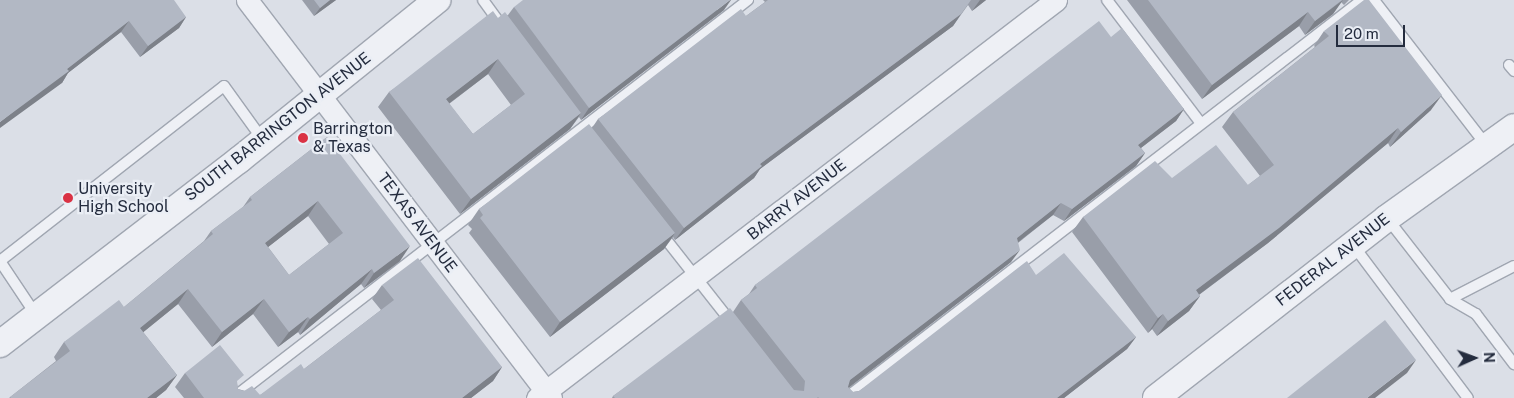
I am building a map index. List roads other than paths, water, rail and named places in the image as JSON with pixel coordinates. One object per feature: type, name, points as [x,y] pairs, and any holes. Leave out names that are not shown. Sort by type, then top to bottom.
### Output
[{"type":"street","name":"TEXAS AVENUE","points":[[247,0],[432,242],[545,396]]},
{"type":"street","name":"SOUTH BARRINGTON AVENUE","points":[[0,344],[263,140],[437,0]]},
{"type":"street","name":"BARRY AVENUE","points":[[545,396],[1056,0]]},
{"type":"street","name":"FEDERAL AVENUE","points":[[1156,398],[1386,218],[1514,127]]},
{"type":"lane","points":[[483,0],[505,29]]},
{"type":"lane","points":[[233,398],[579,128],[748,0]]},
{"type":"lane","points":[[1107,0],[1200,122]]},
{"type":"lane","points":[[846,398],[1340,11],[1362,0]]},
{"type":"lane","points":[[1374,0],[1487,146]]},
{"type":"lane","points":[[36,315],[0,261],[224,86],[263,140]]},
{"type":"lane","points":[[1386,218],[1450,299],[1476,314],[1514,364]]},
{"type":"lane","points":[[655,226],[739,333]]},
{"type":"lane","points":[[1352,244],[1468,398]]},
{"type":"lane","points":[[1450,299],[1514,266]]},
{"type":"place","name":"Barrington & Texas","points":[[303,138]]},
{"type":"place","name":"University High School","points":[[68,198]]}]
